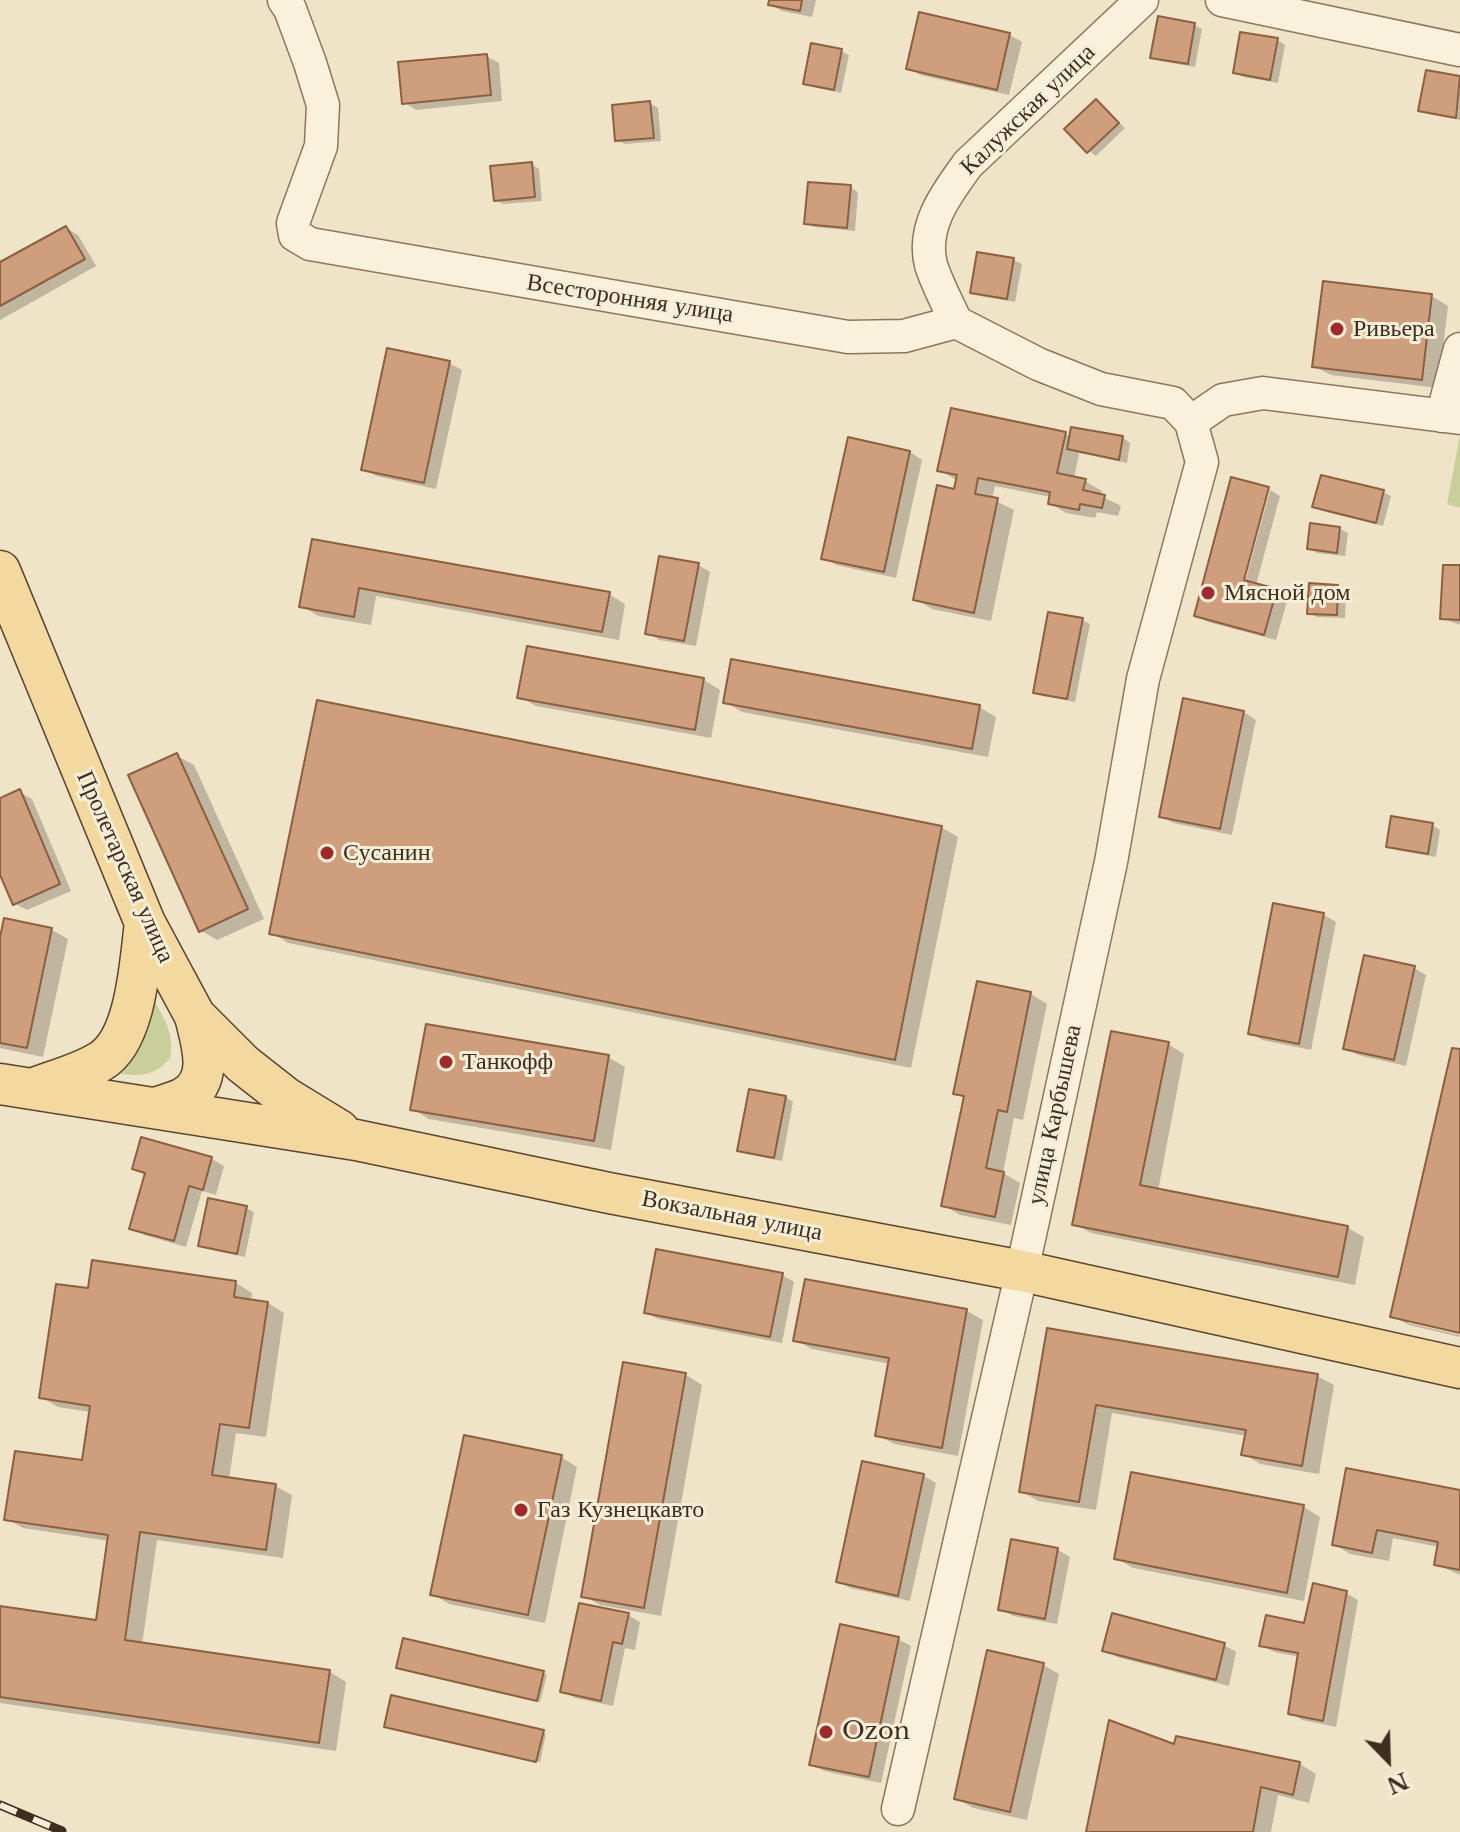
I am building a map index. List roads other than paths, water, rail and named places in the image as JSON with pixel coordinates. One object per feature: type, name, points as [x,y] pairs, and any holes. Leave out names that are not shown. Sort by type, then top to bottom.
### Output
[{"type":"main road","name":"Пролетарская улица","points":[[0,571],[145,923],[195,1016],[243,1064],[285,1097],[356,1140]]},
{"type":"main road","points":[[14,1088],[104,1060],[122,1036],[133,1008],[145,923]]},
{"type":"main road","points":[[156,1108],[188,1096],[203,1079],[204,1054],[195,1016]]},
{"type":"main road","name":"Вокзальная улица","points":[[14,1088],[356,1140],[609,1193],[1022,1271],[1460,1368]]},
{"type":"street","name":"Всесторонняя улица","points":[[284,0],[310,63],[323,105],[321,146],[293,223],[295,235],[310,244],[848,337],[904,336],[956,322]]},
{"type":"street","name":"Калужская улица","points":[[956,322],[931,263],[930,229],[945,196],[968,164],[1142,0]]},
{"type":"street","points":[[1222,0],[1460,50]]},
{"type":"street","points":[[956,322],[1038,364],[1101,389],[1173,403],[1191,422],[1223,400],[1263,393],[1451,417],[1460,349]]},
{"type":"street","name":"улица Карбышева","points":[[898,1809],[1022,1271],[1111,862],[1143,679],[1202,462],[1191,422]]},
{"type":"railway","points":[[0,1805],[62,1831]]},
{"type":"place","name":"Ривьера","points":[[1337,329]]},
{"type":"place","name":"Мясной дом","points":[[1208,593]]},
{"type":"place","name":"Сусанин","points":[[327,853]]},
{"type":"place","name":"Танкофф","points":[[446,1062]]},
{"type":"place","name":"Газ Кузнецкавто","points":[[521,1510]]},
{"type":"place","name":"Ozon","points":[[826,1732]]}]
